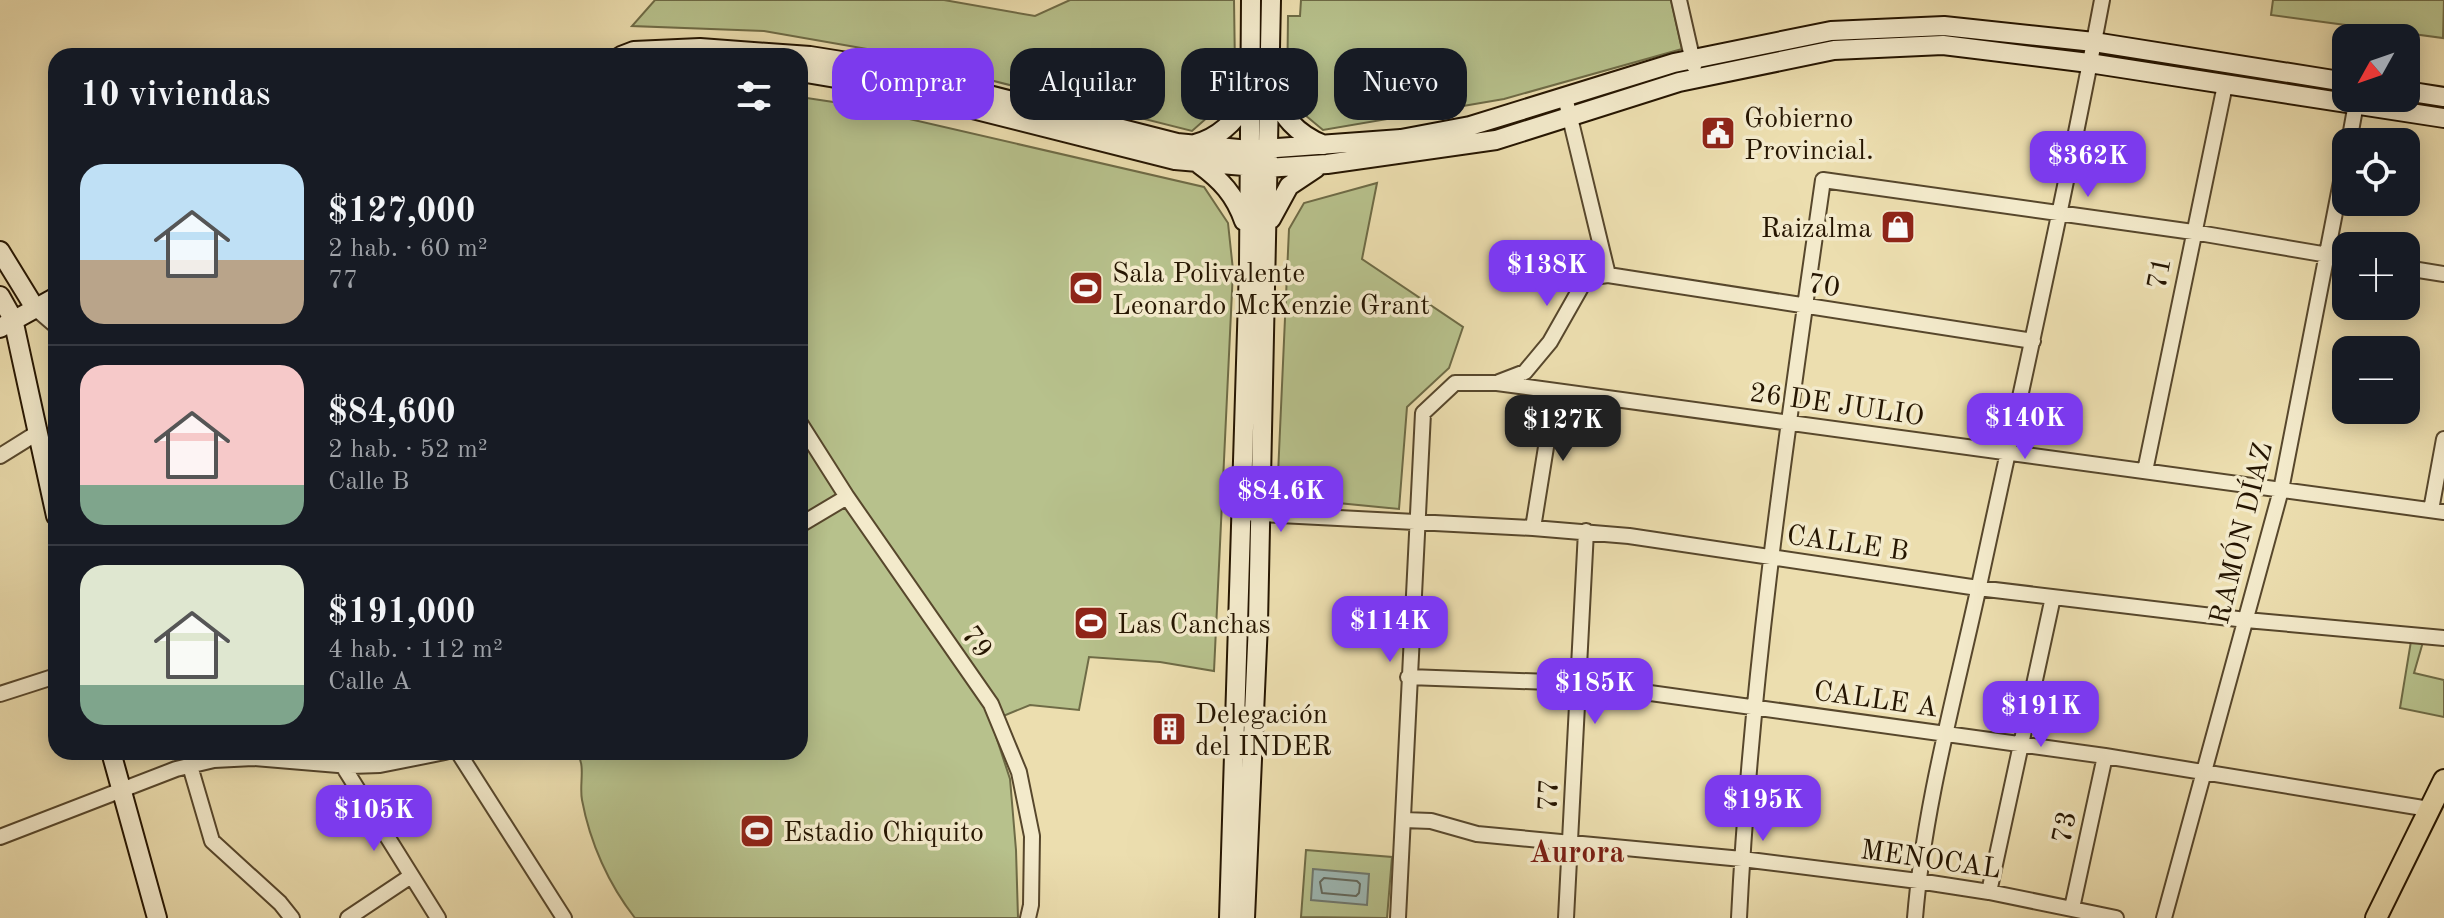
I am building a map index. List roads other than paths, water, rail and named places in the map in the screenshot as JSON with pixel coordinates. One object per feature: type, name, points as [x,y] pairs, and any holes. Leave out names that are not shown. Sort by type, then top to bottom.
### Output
[{"type":"main road","points":[[1250,48],[1251,0]]},
{"type":"main road","points":[[1269,48],[1271,0]]},
{"type":"main road","points":[[808,73],[877,85],[1175,160],[1198,163],[1258,159],[1324,145],[1401,139],[1567,106],[1831,31],[1944,26],[2094,42],[2332,80]]},
{"type":"main road","points":[[1695,69],[1834,50],[1943,45],[2332,98]]},
{"type":"main road","points":[[808,56],[879,67],[1190,145],[1258,159],[1320,165],[1496,140],[1567,106]]},
{"type":"main road","points":[[2420,93],[2444,97]]},
{"type":"main road","points":[[2413,112],[2444,118]]},
{"type":"main road","points":[[1190,145],[1203,142],[1234,120]]},
{"type":"main road","points":[[1252,120],[1258,159]]},
{"type":"main road","points":[[1245,918],[1258,159],[1263,120]]},
{"type":"main road","points":[[1287,120],[1310,140],[1324,145]]},
{"type":"main road","points":[[1198,163],[1225,185],[1258,232]]},
{"type":"main road","points":[[1258,232],[1289,186],[1320,165]]},
{"type":"main road","points":[[0,251],[35,308]]},
{"type":"main road","points":[[20,283],[48,293]]},
{"type":"main road","points":[[0,296],[48,481]]},
{"type":"main road","points":[[6,324],[48,299]]},
{"type":"main road","points":[[1229,918],[1251,513]]},
{"type":"main road","points":[[113,760],[157,918]]},
{"type":"main road","points":[[2376,918],[2444,780]]},
{"type":"street","points":[[1679,0],[1695,69]]},
{"type":"street","points":[[1915,918],[1918,881],[1945,733],[2033,341],[2102,0]]},
{"type":"street","name":"71","points":[[2145,471],[2225,85]]},
{"type":"street","points":[[1497,383],[1525,372],[1550,342],[1584,282],[1608,275],[1567,106]]},
{"type":"street","points":[[1739,918],[1754,707],[1770,557],[1823,180],[2193,232],[2332,256]]},
{"type":"street","name":"RAMÓN DÍAZ","points":[[2164,918],[2281,490],[2334,216]]},
{"type":"street","points":[[2420,270],[2444,274]]},
{"type":"street","name":"70","points":[[1608,275],[2033,341]]},
{"type":"street","points":[[35,308],[48,319]]},
{"type":"street","name":"26 DE JULIO","points":[[1418,521],[1423,413],[1455,383],[1497,383],[2438,511]]},
{"type":"street","points":[[1533,528],[1555,391]]},
{"type":"street","points":[[0,456],[37,433]]},
{"type":"street","name":"79","points":[[808,436],[991,704],[1019,772],[1032,836],[1028,918]]},
{"type":"street","points":[[2438,511],[2444,439]]},
{"type":"street","points":[[808,520],[847,497]]},
{"type":"street","name":"CALLE B","points":[[1251,513],[1586,531],[1978,588],[2246,620],[2444,638]]},
{"type":"street","points":[[1398,918],[1418,521]]},
{"type":"street","name":"77","points":[[1566,918],[1586,531]]},
{"type":"street","points":[[1989,892],[2053,597]]},
{"type":"street","name":"CALLE A","points":[[1408,677],[1578,683],[2105,756],[2429,809]]},
{"type":"street","points":[[0,694],[48,679]]},
{"type":"street","name":"73","points":[[2072,908],[2105,756]]},
{"type":"street","points":[[0,837],[120,790],[214,760]]},
{"type":"street","points":[[276,760],[343,766],[380,765],[405,760]]},
{"type":"street","points":[[463,760],[564,918]]},
{"type":"street","points":[[190,766],[212,841],[280,903],[292,918]]},
{"type":"street","points":[[343,766],[438,918]]},
{"type":"street","name":"MENOCAL","points":[[1404,820],[1442,823],[1477,834],[1742,859],[1918,881],[2116,918]]},
{"type":"street","points":[[348,918],[411,876]]},
{"type":"water","points":[[1313,869],[1369,874],[1367,905],[1311,900]]},
{"type":"place","name":"Gobierno Provincial.","points":[[1718,133]]},
{"type":"place","name":"Raizalma","points":[[1898,227]]},
{"type":"place","name":"Sala Polivalente Leonardo McKenzie Grant","points":[[1086,288]]},
{"type":"place","name":"Las Canchas","points":[[1091,623]]},
{"type":"place","name":"Delegación del INDER","points":[[1169,729]]},
{"type":"place","name":"Estadio Chiquito","points":[[757,831]]},
{"type":"district","name":"Aurora","points":[[1577,852]]}]
